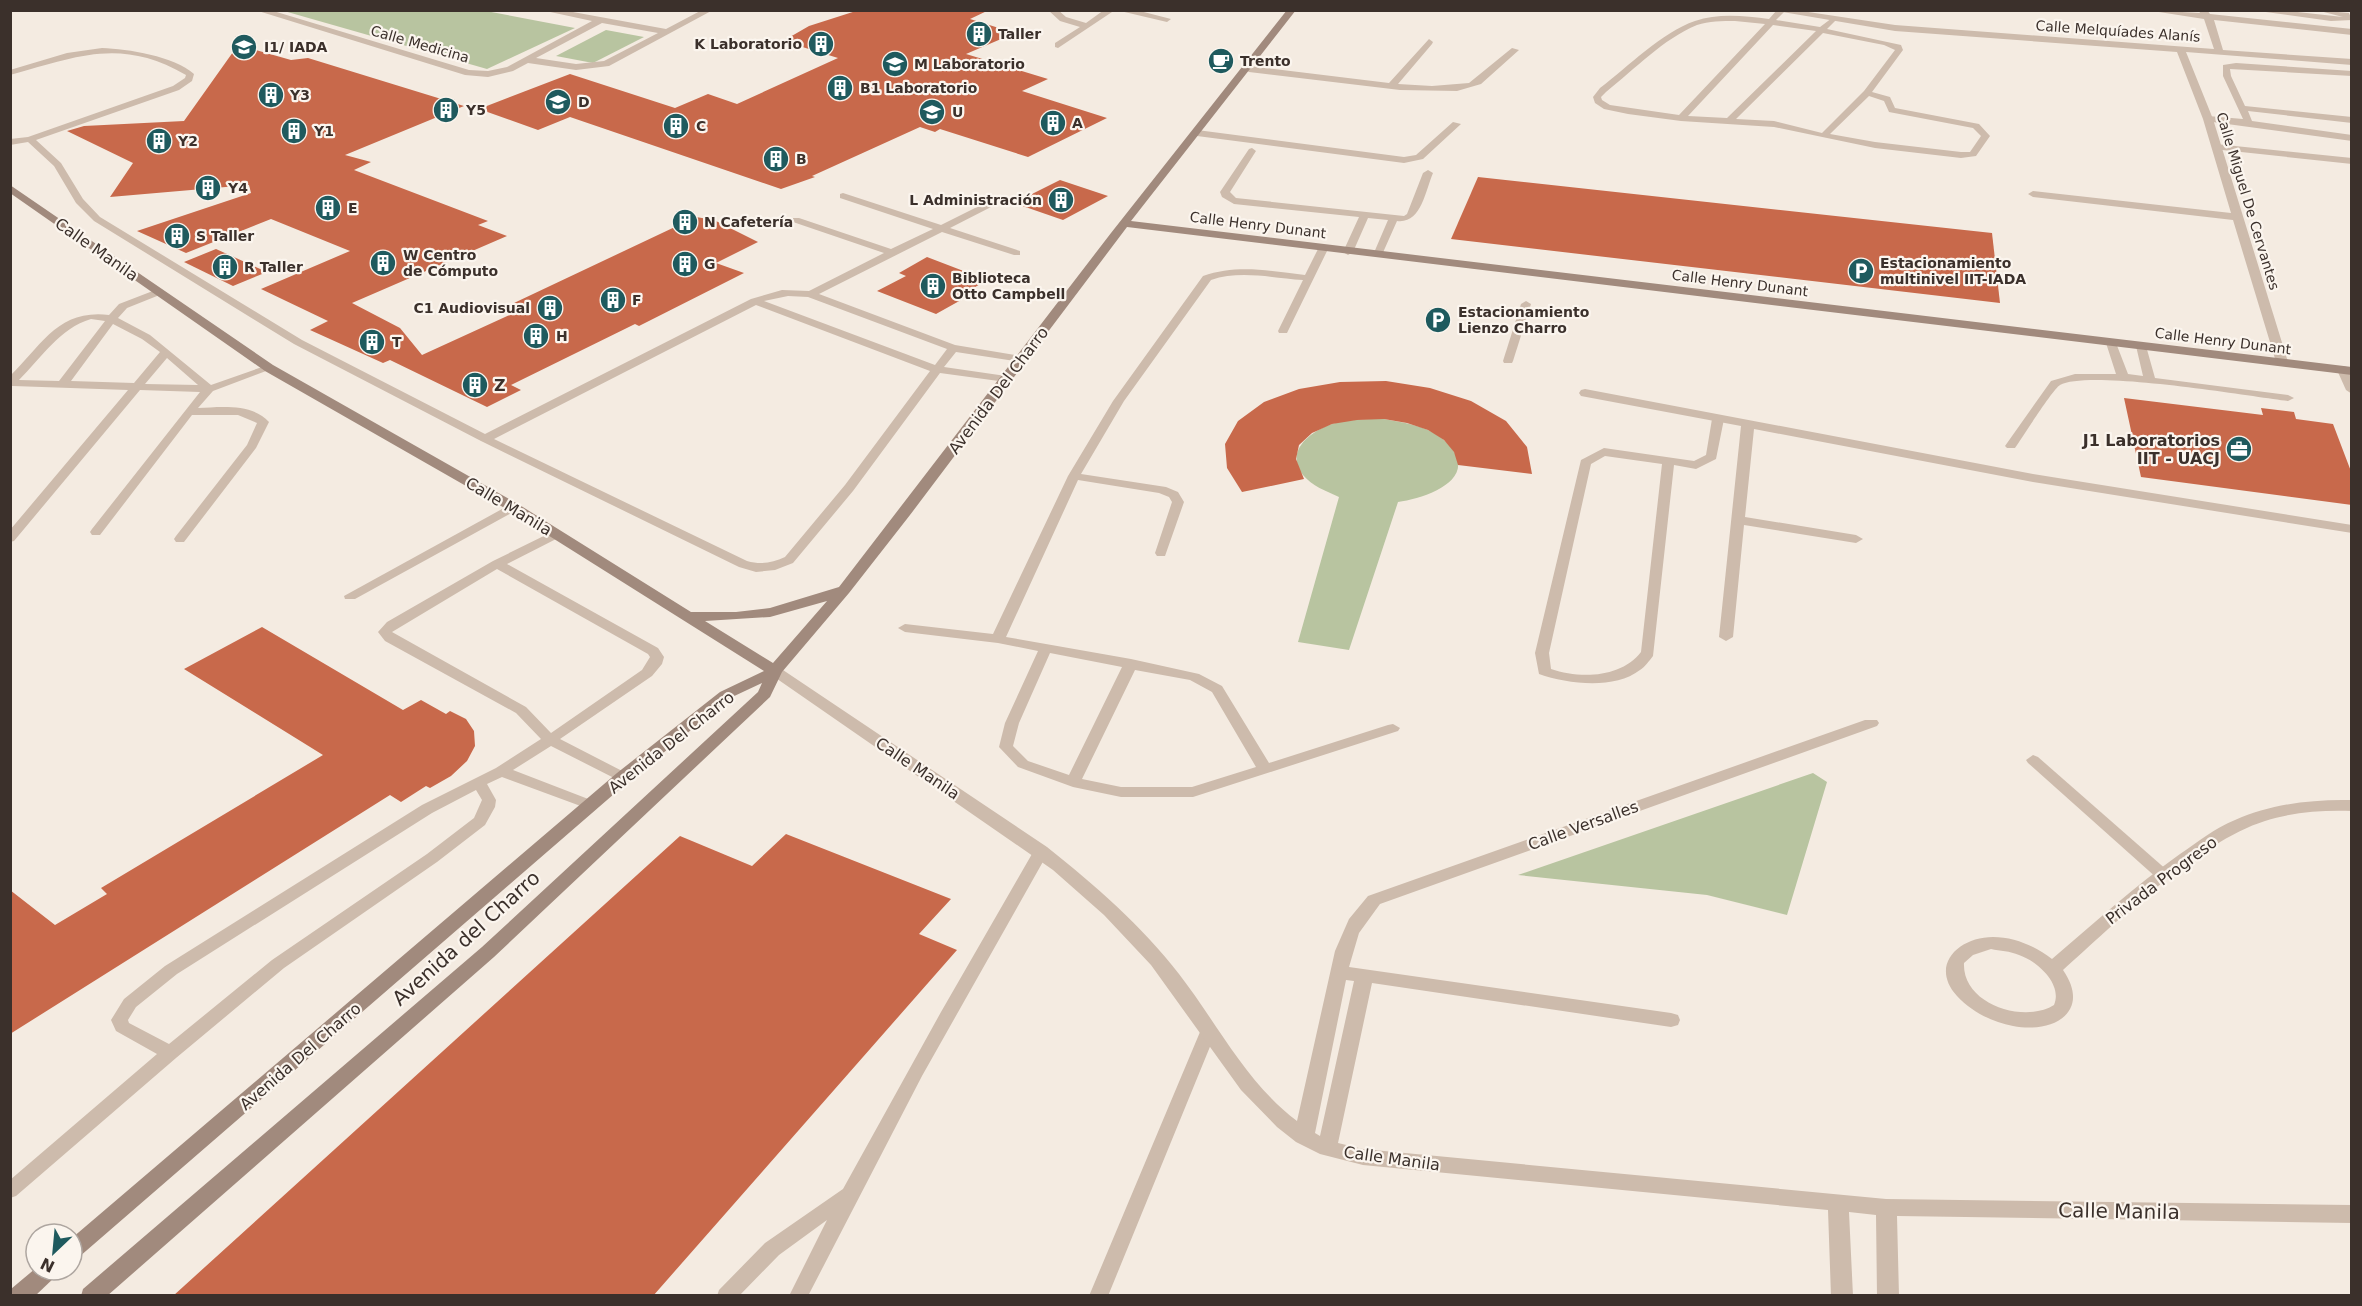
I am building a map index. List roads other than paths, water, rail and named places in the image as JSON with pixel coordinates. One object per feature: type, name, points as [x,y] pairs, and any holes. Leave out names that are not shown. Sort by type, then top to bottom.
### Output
[{"type":"street","name":"Calle Medicina","points":[[259,10],[468,73],[495,73],[528,60],[601,20]]},
{"type":"street","points":[[545,10],[667,32]]},
{"type":"street","points":[[528,60],[576,67],[596,67],[606,64],[709,10]]},
{"type":"street","points":[[1052,10],[1063,19],[1087,26]]},
{"type":"street","points":[[1058,45],[1111,10]]},
{"type":"street","points":[[1120,10],[1167,20]]},
{"type":"street","name":"Avenida Del Charro","points":[[84,1241],[623,777],[725,695],[775,671],[844,590],[1126,224],[1249,69],[1292,10]]},
{"type":"street","points":[[2150,10],[2205,14],[2352,32]]},
{"type":"street","name":"Calle Melquíades Alanís","points":[[1778,11],[1895,28],[2352,62]]},
{"type":"street","points":[[2205,14],[2219,52]]},
{"type":"street","points":[[1392,86],[1429,42]]},
{"type":"street","points":[[1249,69],[1392,86],[1428,89],[1464,88],[1473,85],[1515,50]]},
{"type":"street","name":"Calle Miguel De Cervantes","points":[[2181,50],[2208,119],[2282,362]]},
{"type":"street","points":[[1197,134],[1404,160],[1419,157],[1456,124]]},
{"type":"street","name":"Calle Manila","points":[[10,188],[269,368],[513,507],[690,616],[1041,851],[1130,928],[1172,979],[1208,1032],[1265,1104],[1280,1119],[1304,1136],[1327,1148],[1363,1157],[1838,1204],[1886,1207],[2352,1214]]},
{"type":"street","points":[[2033,194],[2238,217]]},
{"type":"street","name":"Calle Henry Dunant","points":[[1126,224],[2347,370]]},
{"type":"street","points":[[2347,370],[2352,390]]},
{"type":"street","points":[[1585,393],[2033,478],[2352,529]]},
{"type":"street","points":[[1726,638],[1748,425]]},
{"type":"street","points":[[1737,520],[1856,539]]},
{"type":"street","points":[[690,616],[726,617],[783,610],[844,590]]},
{"type":"street","name":"Avenida del Charro","points":[[91,1296],[488,952],[765,694],[775,671]]},
{"type":"street","name":"Calle Versalles","points":[[1304,1136],[1345,946],[1358,915],[1374,900],[1870,723]]},
{"type":"street","name":"Privada Progreso","points":[[2053,968],[2163,875],[2214,838],[2247,821],[2287,810],[2334,805],[2352,806]]},
{"type":"street","points":[[1991,943],[2014,946],[2033,953],[2053,968],[2063,982],[2066,996],[2062,1008],[2046,1019],[2029,1021],[2009,1019],[1978,1005],[1964,993],[1955,980],[1954,964],[1960,953],[1974,945],[1991,943]]},
{"type":"street","points":[[1339,972],[1671,1020]]},
{"type":"street","points":[[1327,1148],[1364,976]]},
{"type":"street","points":[[1838,1204],[1842,1296]]},
{"type":"street","points":[[1886,1207],[1888,1296]]},
{"type":"street","points":[[19,1296],[35,1282]]},
{"type":"lane","points":[[2254,10],[2348,19],[2342,13],[2319,10]]},
{"type":"lane","points":[[1681,118],[1772,22],[1778,11]]},
{"type":"lane","points":[[1824,136],[1867,93],[1899,50],[1898,47],[1772,22],[1714,19],[1696,23],[1677,33],[1597,97],[1598,101],[1607,107],[1681,118],[1774,124],[1824,136],[1924,151],[1968,155],[1977,152],[1986,136],[1976,126],[1892,110],[1887,99],[1867,93]]},
{"type":"lane","points":[[1729,120],[1832,20]]},
{"type":"lane","points":[[10,73],[70,54],[106,48],[151,57],[190,74],[189,79],[176,88],[30,139],[10,141]]},
{"type":"lane","points":[[2249,123],[2225,69],[2230,65],[2352,74]]},
{"type":"lane","points":[[2243,108],[2352,120]]},
{"type":"lane","points":[[2208,119],[2352,138]]},
{"type":"lane","points":[[30,139],[58,165],[79,201],[97,219],[298,342],[485,439],[743,564],[756,568],[775,566],[789,560],[835,505],[953,348]]},
{"type":"lane","points":[[2216,147],[2352,161]]},
{"type":"lane","points":[[1252,152],[1227,187],[1225,195],[1229,199],[1405,219],[1411,216],[1428,173]]},
{"type":"lane","points":[[843,196],[1017,253]]},
{"type":"lane","points":[[810,294],[990,204]]},
{"type":"lane","points":[[1348,252],[1364,216]]},
{"type":"lane","points":[[1378,255],[1392,219]]},
{"type":"lane","points":[[796,220],[892,253]]},
{"type":"lane","points":[[1283,331],[1323,249]]},
{"type":"lane","points":[[998,639],[1074,476],[1119,401],[1207,278],[1215,274],[1237,272],[1309,278]]},
{"type":"lane","points":[[485,439],[755,301],[789,291],[810,294],[953,348],[1022,359]]},
{"type":"lane","points":[[62,385],[123,306],[158,292]]},
{"type":"lane","points":[[755,301],[935,369],[1006,379]]},
{"type":"lane","points":[[1508,361],[1526,304]]},
{"type":"lane","points":[[209,388],[131,328],[112,318],[87,317],[72,322],[14,379],[13,383],[209,388],[269,368]]},
{"type":"lane","points":[[2111,343],[2123,377]]},
{"type":"lane","points":[[2141,346],[2150,381]]},
{"type":"lane","points":[[10,538],[165,353]]},
{"type":"lane","points":[[2011,446],[2055,383],[2075,377],[2123,377],[2288,398]]},
{"type":"lane","points":[[96,532],[209,388]]},
{"type":"lane","points":[[180,539],[252,446],[263,422],[257,416],[247,412],[189,412]]},
{"type":"lane","points":[[1668,462],[1648,652],[1636,667],[1621,675],[1569,679],[1544,671],[1542,652],[1586,462],[1593,456],[1604,452],[1696,465],[1712,457],[1718,419]]},
{"type":"lane","points":[[1074,476],[1162,490],[1174,495],[1178,502],[1161,553]]},
{"type":"lane","points":[[350,596],[513,507]]},
{"type":"lane","points":[[556,534],[497,564],[392,625],[385,632],[390,638],[521,710],[550,740],[623,777]]},
{"type":"lane","points":[[170,1053],[122,1028],[119,1020],[130,1003],[171,970],[418,815],[478,781],[501,771],[647,673],[655,664],[657,657],[652,651],[497,564]]},
{"type":"lane","points":[[904,628],[998,639],[1194,677],[1217,689],[1265,770]]},
{"type":"lane","points":[[1046,648],[1012,723],[1006,747],[1023,764],[1073,782],[1121,792],[1192,792],[1393,728]]},
{"type":"lane","points":[[1073,782],[1131,663]]},
{"type":"lane","points":[[2033,760],[2163,875]]},
{"type":"lane","points":[[501,771],[591,805]]},
{"type":"lane","points":[[10,1191],[170,1053],[278,964],[432,858],[480,821],[488,807],[489,800],[478,781]]},
{"type":"lane","points":[[798,1296],[848,1194],[918,1065],[1041,851]]},
{"type":"lane","points":[[1098,1296],[1208,1032]]},
{"type":"lane","points":[[726,1296],[772,1250],[848,1194]]},
{"type":"place","name":"Taller","points":[[979,34]]},
{"type":"place","name":"K Laboratorio","points":[[821,44]]},
{"type":"place","name":"I1/ IADA","points":[[244,47]]},
{"type":"place","name":"Trento","points":[[1221,61]]},
{"type":"place","name":"M Laboratorio","points":[[895,64]]},
{"type":"place","name":"B1 Laboratorio","points":[[840,88]]},
{"type":"place","name":"Y3","points":[[271,95]]},
{"type":"place","name":"D","points":[[558,102]]},
{"type":"place","name":"Y5","points":[[446,110]]},
{"type":"place","name":"U","points":[[932,112]]},
{"type":"place","name":"A","points":[[1053,123]]},
{"type":"place","name":"C","points":[[676,126]]},
{"type":"place","name":"Y1","points":[[294,131]]},
{"type":"place","name":"Y2","points":[[159,141]]},
{"type":"place","name":"B","points":[[776,159]]},
{"type":"place","name":"Y4","points":[[208,188]]},
{"type":"place","name":"L Administración","points":[[1061,200]]},
{"type":"place","name":"E","points":[[328,208]]},
{"type":"place","name":"N Cafetería","points":[[685,222]]},
{"type":"place","name":"S Taller","points":[[177,236]]},
{"type":"place","name":"W Centro de Cómputo","points":[[383,263]]},
{"type":"place","name":"G","points":[[685,264]]},
{"type":"place","name":"R Taller","points":[[225,267]]},
{"type":"place","name":"Estacionamiento multinivel IIT-IADA","points":[[1861,271]]},
{"type":"place","name":"Biblioteca Otto Campbell","points":[[933,286]]},
{"type":"place","name":"F","points":[[613,300]]},
{"type":"place","name":"C1 Audiovisual","points":[[550,308]]},
{"type":"place","name":"Estacionamiento Lienzo Charro","points":[[1438,320]]},
{"type":"place","name":"H","points":[[536,336]]},
{"type":"place","name":"T","points":[[372,342]]},
{"type":"place","name":"Z","points":[[475,385]]},
{"type":"place","name":"J1 Laboratorios IIT - UACJ","points":[[2239,449]]}]
